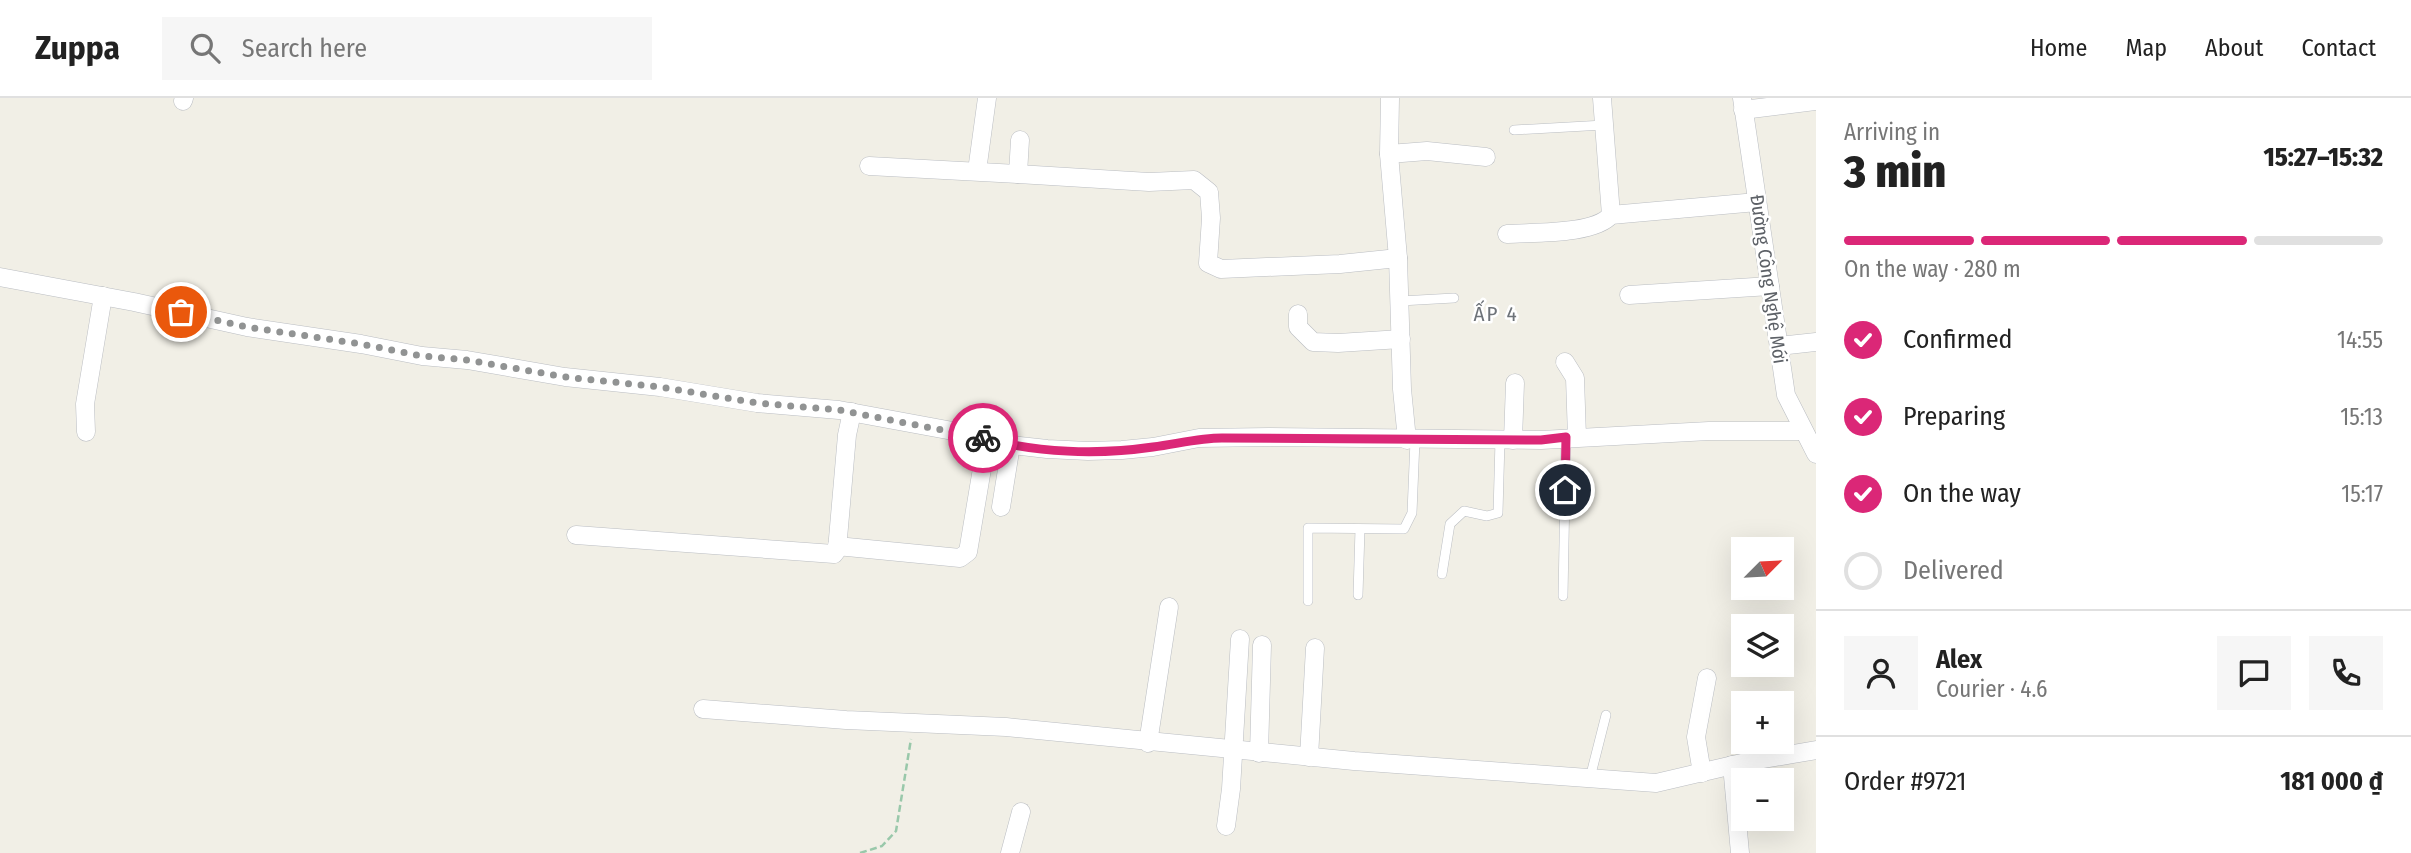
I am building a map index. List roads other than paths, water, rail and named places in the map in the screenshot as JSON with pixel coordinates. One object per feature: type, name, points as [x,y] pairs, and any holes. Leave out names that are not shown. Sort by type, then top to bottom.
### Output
[{"type":"street","points":[[977,171],[987,98]]},
{"type":"street","points":[[1390,98],[1389,154],[1398,258],[1402,388],[1411,440]]},
{"type":"street","points":[[1602,98],[1611,215]]},
{"type":"street","points":[[1743,104],[1816,100]]},
{"type":"street","name":"Đường Công Nghệ Mới","points":[[1743,104],[1786,395],[1811,442]]},
{"type":"street","points":[[1018,174],[1020,140]]},
{"type":"street","points":[[1389,154],[1427,151],[1486,157]]},
{"type":"street","points":[[869,166],[1149,183],[1194,180],[1209,192],[1212,218],[1208,263],[1221,269],[1340,264],[1398,258]]},
{"type":"street","points":[[1507,234],[1571,230],[1605,222],[1611,215],[1757,202]]},
{"type":"street","points":[[0,277],[247,327],[565,377],[660,387],[757,403],[852,412],[1011,445],[1087,451],[1153,447],[1199,438],[1506,440],[1709,431],[1811,442]]},
{"type":"street","points":[[1629,295],[1770,286]]},
{"type":"street","points":[[86,432],[85,404],[103,296]]},
{"type":"street","points":[[1298,314],[1298,327],[1313,342],[1401,339]]},
{"type":"street","points":[[1779,346],[1816,342]]},
{"type":"street","points":[[1565,362],[1574,378],[1572,437]]},
{"type":"street","points":[[1506,440],[1515,383]]},
{"type":"street","points":[[576,535],[830,555],[837,551],[847,435],[852,412]]},
{"type":"street","points":[[837,546],[960,558],[965,556],[968,552],[987,439]]},
{"type":"street","points":[[1001,507],[1011,445]]},
{"type":"street","points":[[1148,743],[1169,607]]},
{"type":"street","points":[[1226,826],[1231,789],[1240,639]]},
{"type":"street","points":[[1259,752],[1262,645]]},
{"type":"street","points":[[1309,757],[1315,648]]},
{"type":"street","points":[[1702,773],[1696,737],[1707,678]]},
{"type":"street","points":[[703,709],[911,724],[1006,727],[1309,757],[1656,783],[1732,765],[1816,750]]},
{"type":"street","points":[[1732,765],[1740,853]]},
{"type":"street","points":[[1010,853],[1021,812]]},
{"type":"lane","points":[[1514,130],[1604,125]]},
{"type":"lane","points":[[1400,301],[1454,298]]},
{"type":"lane","points":[[1563,596],[1572,437]]},
{"type":"lane","points":[[1308,601],[1308,528],[1404,529],[1412,513],[1411,440]]},
{"type":"lane","points":[[1442,574],[1450,524],[1464,511],[1486,516],[1498,513],[1506,440]]},
{"type":"lane","points":[[1358,595],[1360,529]]},
{"type":"lane","points":[[1590,778],[1606,715]]},
{"type":"district","name":"ẤP 4","points":[[1496,314]]}]
